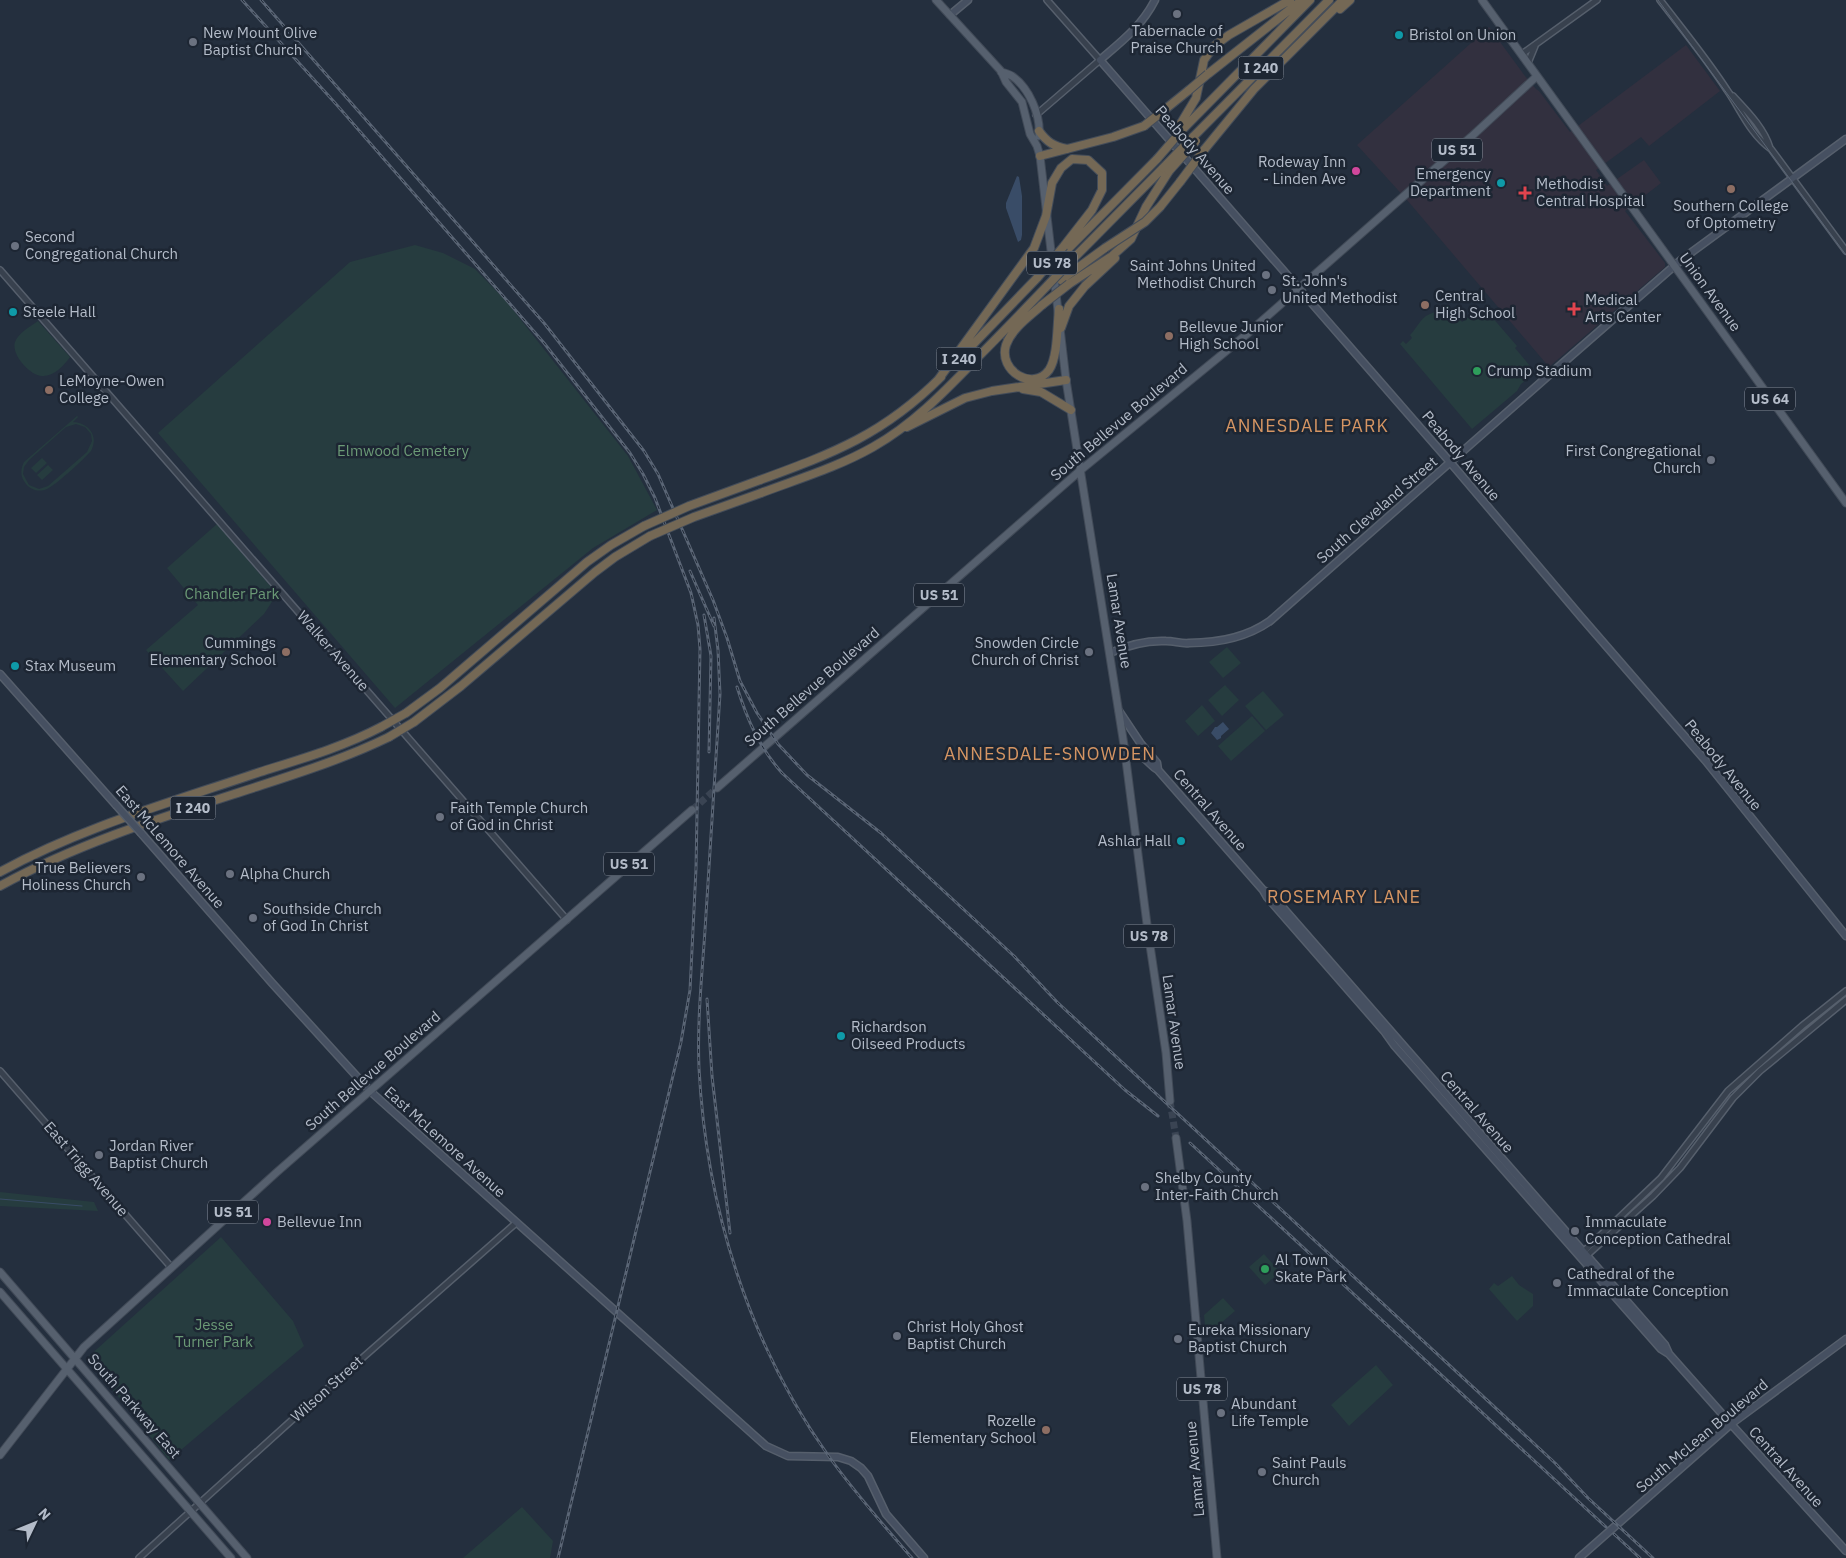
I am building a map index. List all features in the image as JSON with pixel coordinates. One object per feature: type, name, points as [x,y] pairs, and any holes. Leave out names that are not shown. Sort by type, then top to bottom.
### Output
[{"type":"highway","points":[[1181,129],[1196,98],[1204,60],[1214,46],[1229,35],[1290,0]]},
{"type":"highway","points":[[1040,156],[1113,137],[1144,126],[1302,0]]},
{"type":"highway","name":"I 240","points":[[0,872],[35,854],[100,826],[332,748],[381,727],[406,713],[440,688],[588,562],[611,545],[644,526],[689,506],[845,447],[873,432],[900,414],[938,380],[1064,249],[1127,189],[1181,129],[1310,0]]},
{"type":"highway","name":"I 240","points":[[0,886],[87,844],[341,758],[389,737],[414,722],[461,686],[595,572],[650,536],[694,517],[854,457],[881,442],[929,406],[1048,285],[1061,280],[1068,269],[1166,169],[1226,104],[1329,0]]},
{"type":"highway","points":[[1068,269],[1145,222],[1160,207],[1254,88],[1342,0]]},
{"type":"highway","points":[[1300,42],[1350,0]]},
{"type":"highway","points":[[1039,131],[1050,144],[1068,149]]},
{"type":"highway","points":[[938,380],[1034,248],[1046,216],[1052,183],[1061,168],[1072,159],[1088,160],[1102,173],[1102,190],[1092,210],[1064,249]]},
{"type":"highway","points":[[1061,328],[1069,306],[1131,239],[1166,169]]},
{"type":"highway","points":[[1059,310],[1054,360],[1048,372],[1036,378],[1022,378],[1013,373],[1005,353],[1006,346],[1016,330],[1042,304],[1112,256],[1131,239]]},
{"type":"highway","points":[[900,429],[913,426],[965,398],[992,391],[1066,380]]},
{"type":"highway","points":[[1016,388],[1041,392],[1070,410]]},
{"type":"main road","name":"US 78","points":[[936,0],[1001,72],[1006,82],[1022,102],[1030,134],[1037,146]]},
{"type":"main road","points":[[950,15],[968,0]]},
{"type":"main road","points":[[1100,60],[1135,29],[1146,16],[1155,0]]},
{"type":"main road","name":"Union Avenue","points":[[1482,0],[1846,503]]},
{"type":"main road","name":"Peabody Avenue","points":[[1100,60],[1450,462],[1705,760],[1846,936]]},
{"type":"main road","name":"US 78","points":[[1001,72],[1012,76],[1031,98],[1039,131],[1037,146]]},
{"type":"main road","name":"South Bellevue Boulevard","points":[[717,788],[1082,469],[1239,341],[1471,137],[1537,76]]},
{"type":"main road","name":"South Cleveland Street","points":[[1110,653],[1125,646],[1146,641],[1167,640],[1187,644],[1238,638],[1262,627],[1674,266],[1846,140]]},
{"type":"main road","name":"Lamar Avenue","points":[[1037,146],[1040,156],[1070,410],[1082,469],[1125,752],[1148,932],[1166,1053],[1170,1101]]},
{"type":"main road","name":"East McLemore Avenue","points":[[0,674],[272,984],[370,1091],[766,1446],[788,1456],[838,1457],[851,1461],[861,1468],[868,1476],[886,1514],[924,1558]]},
{"type":"main road","name":"Central Avenue","points":[[1119,711],[1137,739],[1157,763],[1158,770]]},
{"type":"main road","name":"Central Avenue","points":[[1125,752],[1138,754],[1158,770],[1263,890],[1271,894],[1584,1255],[1665,1345],[1669,1354],[1846,1551]]},
{"type":"main road","name":"South Bellevue Boulevard","points":[[75,1358],[84,1347],[171,1267],[692,810]]},
{"type":"main road","name":"Lamar Avenue","points":[[1176,1138],[1188,1230],[1217,1558]]},
{"type":"main road","name":"South Parkway East","points":[[0,1272],[247,1558]]},
{"type":"main road","name":"South Parkway East","points":[[0,1292],[231,1558]]},
{"type":"main road","name":"South McLean Boulevard","points":[[1579,1558],[1731,1424],[1846,1339]]},
{"type":"main road","name":"US 51","points":[[0,1454],[75,1358]]},
{"type":"street","name":"Peabody Avenue","points":[[1047,0],[1100,60]]},
{"type":"street","points":[[1522,54],[1536,46],[1597,0]]},
{"type":"street","points":[[1660,0],[1728,91],[1741,114],[1761,142],[1770,149],[1846,252]]},
{"type":"street","points":[[1528,63],[1536,46]]},
{"type":"street","points":[[1036,115],[1100,60]]},
{"type":"street","name":"Walker Avenue","points":[[0,270],[344,662],[418,751],[567,920]]},
{"type":"street","points":[[1662,1182],[1728,1091],[1846,990]]},
{"type":"street","points":[[1584,1255],[1662,1182],[1680,1168],[1732,1098],[1760,1071],[1846,1000]]},
{"type":"street","points":[[1802,1026],[1807,1033]]},
{"type":"street","name":"East Trigg Avenue","points":[[0,1071],[171,1267]]},
{"type":"street","name":"Wilson Street","points":[[139,1558],[516,1223]]},
{"type":"shaded area","name":"Methodist Central Hospital","points":[[1489,27],[1570,132],[1686,45],[1720,91],[1649,146],[1641,137],[1596,170],[1607,186],[1644,160],[1661,183],[1625,211],[1665,263],[1665,267],[1549,367],[1407,200],[1357,145]]},
{"type":"green space","name":"Elmwood Cemetery","points":[[415,245],[443,253],[475,269],[506,301],[628,456],[657,510],[593,548],[395,708],[158,433],[350,262]]},
{"type":"green space","name":"Crump Stadium","points":[[1448,305],[1462,322],[1472,314],[1476,318],[1485,309],[1517,346],[1515,348],[1531,367],[1531,376],[1521,384],[1517,391],[1472,429],[1400,344],[1403,341],[1406,344],[1412,338],[1410,335],[1421,320]]},
{"type":"green space","points":[[38,321],[70,357],[58,370],[46,376],[37,375],[27,368],[18,358],[14,347],[19,336]]},
{"type":"green space","points":[[77,416],[73,422],[84,425],[93,435],[94,440],[91,451],[63,478],[47,489],[37,490],[26,484],[21,474],[24,462]],"holes":[[[76,424],[85,427],[91,434],[92,441],[87,452],[48,486],[39,489],[29,485],[23,474],[24,467],[29,460],[66,427]]]},
{"type":"green space","points":[[42,458],[47,463],[36,473],[31,468]]},
{"type":"green space","points":[[48,465],[53,470],[42,480],[37,475]]},
{"type":"green space","name":"Chandler Park","points":[[217,524],[277,594],[264,614],[183,691],[146,650],[198,605],[167,568]]},
{"type":"green space","points":[[1227,647],[1241,663],[1223,678],[1209,662]]},
{"type":"green space","points":[[1225,685],[1239,700],[1222,716],[1208,700]]},
{"type":"green space","points":[[1263,691],[1284,715],[1266,730],[1245,706]]},
{"type":"green space","points":[[1202,705],[1215,721],[1198,736],[1185,721]]},
{"type":"green space","points":[[1252,716],[1265,731],[1231,761],[1218,746]]},
{"type":"green space","points":[[0,1192],[94,1202],[98,1211],[0,1206]]},
{"type":"green space","name":"Jesse Turner Park","points":[[221,1237],[293,1321],[304,1346],[169,1460],[87,1358]]},
{"type":"green space","name":"Al Town Skate Park","points":[[1264,1254],[1280,1272],[1265,1285],[1249,1267]]},
{"type":"green space","points":[[1512,1276],[1519,1285],[1533,1294],[1533,1306],[1517,1321],[1489,1289],[1494,1283],[1498,1286]]},
{"type":"green space","points":[[1223,1298],[1235,1311],[1206,1336],[1204,1315]]},
{"type":"green space","points":[[1376,1365],[1393,1385],[1349,1426],[1331,1405]]},
{"type":"green space","points":[[522,1507],[553,1541],[550,1558],[463,1558]]},
{"type":"water","points":[[1017,176],[1019,177],[1022,196],[1022,235],[1021,240],[1018,242],[1006,208],[1006,203]]},
{"type":"water","points":[[1223,722],[1229,729],[1217,740],[1211,733],[1215,727]]},
{"type":"waterway","points":[[0,1199],[82,1206]]},
{"type":"tunnel","points":[[692,810],[717,788]]},
{"type":"tunnel","points":[[1170,1101],[1176,1138]]},
{"type":"tram line","points":[[1658,0],[1846,255]]},
{"type":"railway","points":[[242,0],[336,104],[544,343],[630,453],[655,498],[691,593],[698,625],[700,649],[696,869],[690,990],[681,1042],[558,1558]]},
{"type":"railway","points":[[261,0],[544,323],[644,451],[658,474],[713,600],[740,681],[757,713],[778,744],[807,775],[881,833],[1014,956],[1057,1002],[1555,1463],[1588,1498],[1653,1558]]},
{"type":"railway","points":[[690,571],[714,626]]},
{"type":"railway","points":[[704,615],[711,656],[709,752]]},
{"type":"railway","points":[[714,618],[720,694],[699,1033],[699,1068],[703,1120],[711,1172],[722,1223],[737,1273],[755,1322],[776,1369],[801,1414],[830,1458],[880,1522],[912,1558]]},
{"type":"railway","points":[[737,687],[755,732],[767,753],[782,773],[1125,1090],[1158,1116]]},
{"type":"railway","points":[[707,999],[712,1076],[730,1233]]},
{"type":"railway","points":[[1190,1143],[1606,1527]]},
{"type":"railway","points":[[1614,1534],[1640,1558]]},
{"type":"place","name":"Tabernacle of Praise Church","points":[[1177,14]]},
{"type":"place","name":"Bristol on Union","points":[[1399,35]]},
{"type":"place","name":"New Mount Olive Baptist Church","points":[[193,42]]},
{"type":"place","name":"Rodeway Inn - Linden Ave","points":[[1356,171]]},
{"type":"place","name":"Emergency Department","points":[[1501,183]]},
{"type":"place","name":"Southern College of Optometry","points":[[1731,189]]},
{"type":"place","name":"Methodist Central Hospital","points":[[1525,193]]},
{"type":"place","name":"Second Congregational Church","points":[[15,246]]},
{"type":"place","name":"Saint Johns United Methodist Church","points":[[1266,275]]},
{"type":"place","name":"St. John's United Methodist","points":[[1272,290]]},
{"type":"place","name":"Central High School","points":[[1425,305]]},
{"type":"place","name":"Medical Arts Center","points":[[1574,309]]},
{"type":"place","name":"Steele Hall","points":[[13,312]]},
{"type":"place","name":"Bellevue Junior High School","points":[[1169,336]]},
{"type":"place","name":"Crump Stadium","points":[[1477,371]]},
{"type":"place","name":"LeMoyne-Owen College","points":[[49,390]]},
{"type":"place","name":"First Congregational Church","points":[[1711,460]]},
{"type":"place","name":"Cummings Elementary School","points":[[286,652]]},
{"type":"place","name":"Snowden Circle Church of Christ","points":[[1089,652]]},
{"type":"place","name":"Stax Museum","points":[[15,666]]},
{"type":"place","name":"Faith Temple Church of God in Christ","points":[[440,817]]},
{"type":"place","name":"Ashlar Hall","points":[[1181,841]]},
{"type":"place","name":"Alpha Church","points":[[230,874]]},
{"type":"place","name":"True Believers Holiness Church","points":[[141,877]]},
{"type":"place","name":"Southside Church of God In Christ","points":[[253,918]]},
{"type":"place","name":"Richardson Oilseed Products","points":[[841,1036]]},
{"type":"place","name":"Jordan River Baptist Church","points":[[99,1155]]},
{"type":"place","name":"Shelby County Inter-Faith Church","points":[[1145,1187]]},
{"type":"place","name":"Bellevue Inn","points":[[267,1222]]},
{"type":"place","name":"Immaculate Conception Cathedral","points":[[1575,1231]]},
{"type":"place","name":"Al Town Skate Park","points":[[1265,1269]]},
{"type":"place","name":"Cathedral of the Immaculate Conception","points":[[1557,1283]]},
{"type":"place","name":"Christ Holy Ghost Baptist Church","points":[[897,1336]]},
{"type":"place","name":"Eureka Missionary Baptist Church","points":[[1178,1339]]},
{"type":"place","name":"Abundant Life Temple","points":[[1221,1413]]},
{"type":"place","name":"Rozelle Elementary School","points":[[1046,1430]]},
{"type":"place","name":"Saint Pauls Church","points":[[1262,1472]]},
{"type":"district","name":"ANNESDALE PARK","points":[[1307,426]]},
{"type":"district","name":"ANNESDALE-SNOWDEN","points":[[1050,754]]},
{"type":"district","name":"ROSEMARY LANE","points":[[1344,897]]}]
